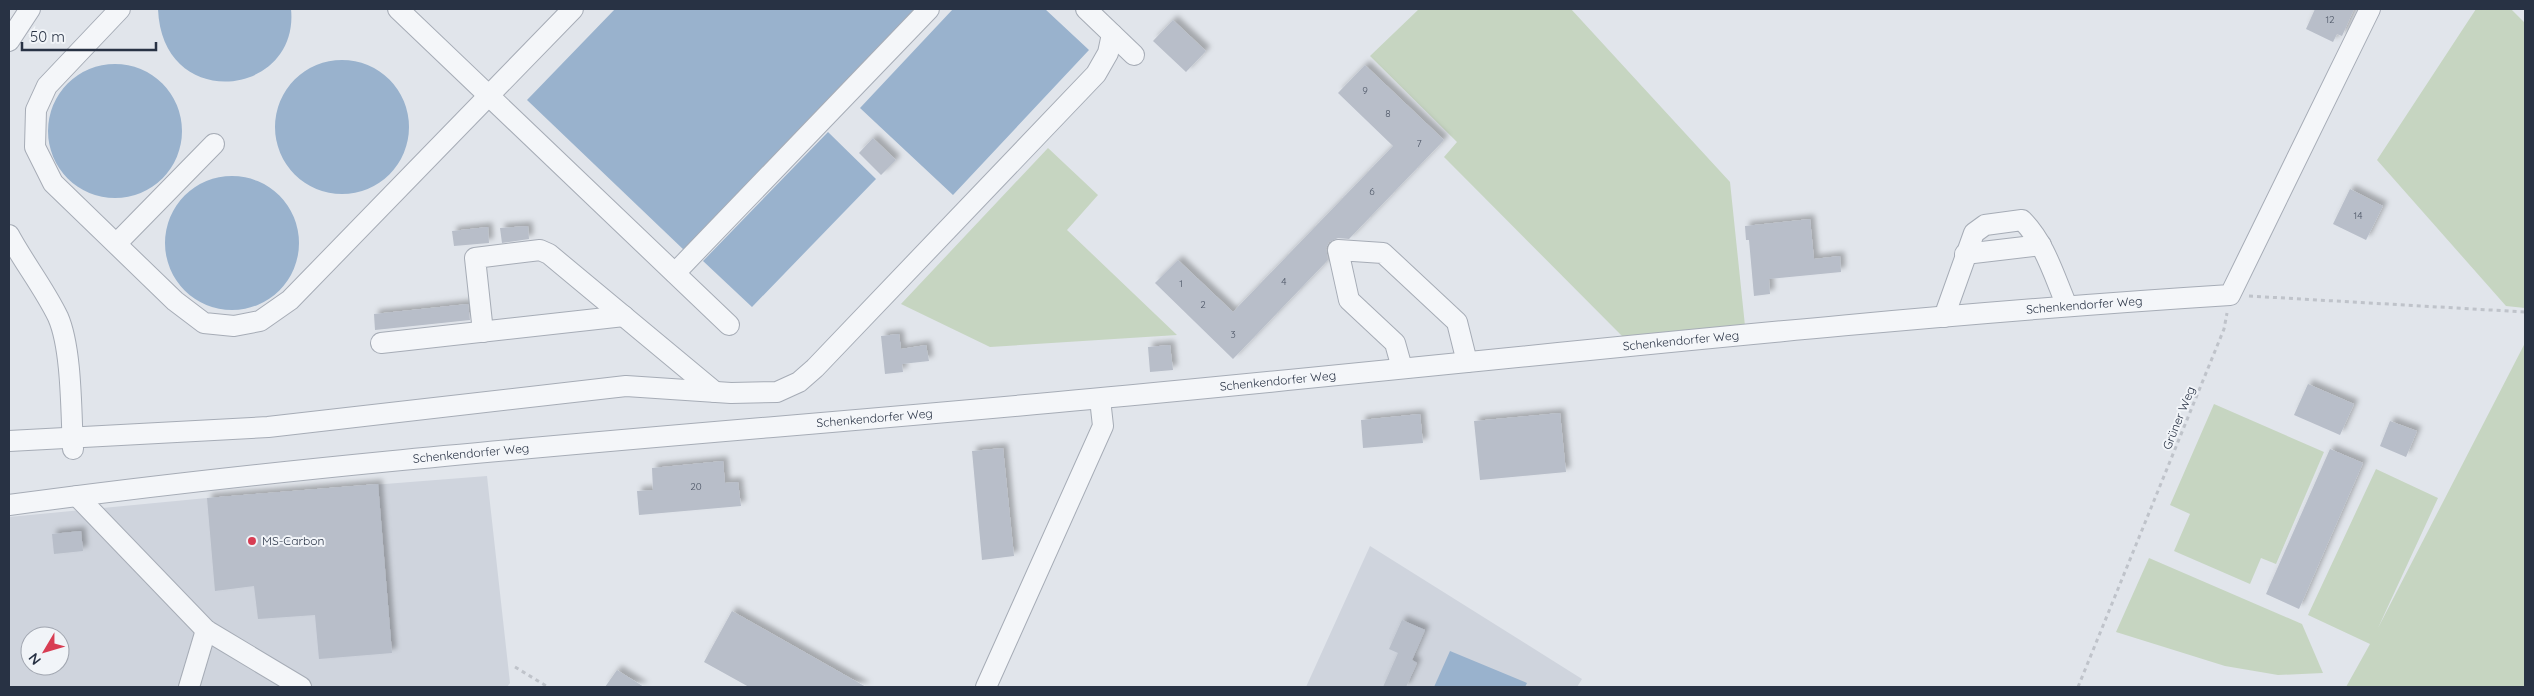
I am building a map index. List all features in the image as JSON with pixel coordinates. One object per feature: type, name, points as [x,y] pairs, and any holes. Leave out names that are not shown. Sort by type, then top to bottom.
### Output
[{"type":"street","points":[[9,41],[30,9]]},
{"type":"street","points":[[120,9],[47,86],[36,110],[35,147],[53,183],[117,242],[175,301],[204,323],[234,326],[260,321],[290,300],[491,95],[566,12]]},
{"type":"street","points":[[398,9],[491,95],[728,325]]},
{"type":"street","points":[[675,273],[929,9]]},
{"type":"street","points":[[1086,9],[1134,55]]},
{"type":"street","points":[[2230,295],[2370,9]]},
{"type":"street","points":[[9,441],[73,443],[268,427],[626,386],[715,392],[777,392],[798,382],[815,368],[1096,74],[1108,53],[1112,34]]},
{"type":"street","points":[[117,242],[214,144]]},
{"type":"street","points":[[1944,317],[1974,233],[1985,225],[2022,220],[2034,232],[2041,245],[2067,306]]},
{"type":"street","points":[[9,235],[39,282],[59,319],[72,404],[73,443]]},
{"type":"street","points":[[1965,254],[2041,245]]},
{"type":"street","points":[[483,332],[475,258],[540,250],[624,316],[715,392]]},
{"type":"street","points":[[1402,368],[1395,343],[1349,300],[1338,250],[1383,253],[1457,322],[1467,362]]},
{"type":"street","name":"Schenkendorfer Weg","points":[[9,505],[484,452],[1100,399],[1402,368],[1944,317],[2067,306],[2230,295]]},
{"type":"street","points":[[381,344],[624,316]]},
{"type":"street","points":[[986,687],[1104,426],[1100,399]]},
{"type":"street","points":[[77,496],[206,630],[302,687]]},
{"type":"street","points":[[189,687],[206,630]]},
{"type":"path","points":[[2230,295],[2525,312]]},
{"type":"path","name":"Grüner Weg","points":[[2078,687],[2224,329],[2230,295]]},
{"type":"path","points":[[515,667],[548,687]]},
{"type":"shaded area","points":[[487,476],[510,683],[507,687],[9,687],[9,517],[207,498]]},
{"type":"shaded area","points":[[1370,546],[1582,679],[1577,687],[1306,687]]},
{"type":"green space","points":[[1419,9],[1571,9],[1730,182],[1745,326],[1625,339],[1444,157],[1457,142],[1370,56]]},
{"type":"green space","points":[[2476,9],[2511,9],[2525,23],[2525,308],[2506,306],[2377,160]]},
{"type":"green space","points":[[1048,148],[1098,195],[1067,230],[1177,335],[990,347],[901,304]]},
{"type":"green space","points":[[2525,343],[2525,687],[2346,687],[2370,644],[2308,615],[2376,469],[2438,498],[2378,628]]},
{"type":"green space","points":[[2214,404],[2324,452],[2276,564],[2261,558],[2250,584],[2174,551],[2190,514],[2170,505]]},
{"type":"green space","points":[[2149,558],[2302,624],[2323,673],[2278,675],[2225,666],[2116,632]]},
{"type":"water","points":[[158,9],[291,9],[288,39],[275,61],[254,75],[229,81],[204,78],[182,66],[165,43]]},
{"type":"water","points":[[615,9],[916,9],[685,251],[527,100]]},
{"type":"water","points":[[953,9],[1045,9],[1089,50],[953,195],[860,108]]},
{"type":"water","points":[[342,60],[367,65],[389,80],[404,102],[409,127],[404,152],[389,174],[367,189],[342,194],[317,189],[295,174],[280,152],[275,127],[280,102],[295,80],[317,65]]},
{"type":"water","points":[[115,64],[141,69],[162,84],[177,105],[182,131],[177,157],[162,178],[141,193],[115,198],[89,193],[68,178],[53,157],[48,131],[53,105],[68,84],[89,69]]},
{"type":"water","points":[[828,132],[876,179],[752,307],[703,261]]},
{"type":"water","points":[[232,176],[258,181],[279,196],[294,217],[299,243],[294,269],[279,290],[258,305],[232,310],[206,305],[185,290],[170,269],[165,243],[170,217],[185,196],[206,181]]},
{"type":"water","points":[[1450,651],[1527,683],[1525,687],[1434,687]]},
{"type":"building","points":[[2315,9],[2354,9],[2342,36],[2337,34],[2333,42],[2306,29]]},
{"type":"building","points":[[1173,20],[1206,51],[1186,72],[1153,41]]},
{"type":"building","points":[[1365,65],[1444,140],[1349,239],[1338,238],[1329,242],[1326,248],[1328,260],[1233,359],[1155,283],[1178,260],[1233,312],[1393,146],[1338,93]]},
{"type":"building","points":[[873,138],[896,160],[881,175],[859,153]]},
{"type":"building","points":[[2350,189],[2383,206],[2366,240],[2333,224]]},
{"type":"building","points":[[1810,219],[1814,259],[1840,256],[1841,272],[1769,279],[1770,294],[1754,296],[1749,240],[1746,240],[1745,226]]},
{"type":"building","points":[[528,226],[529,239],[502,243],[500,228]]},
{"type":"building","points":[[488,227],[489,243],[454,246],[452,231]]},
{"type":"building","points":[[468,304],[470,320],[375,330],[374,314]]},
{"type":"building","points":[[899,334],[901,349],[926,345],[929,361],[902,364],[903,372],[885,374],[881,336]]},
{"type":"building","points":[[1170,345],[1173,370],[1150,372],[1148,347]]},
{"type":"building","points":[[2308,384],[2354,404],[2340,435],[2294,415]]},
{"type":"building","points":[[1560,413],[1566,472],[1480,480],[1474,421]]},
{"type":"building","points":[[1420,414],[1423,443],[1363,448],[1361,420]]},
{"type":"building","points":[[2390,421],[2417,431],[2406,457],[2380,446]]},
{"type":"building","points":[[1003,448],[1014,556],[982,560],[972,451]]},
{"type":"building","points":[[2330,449],[2363,463],[2299,609],[2266,594]]},
{"type":"building","points":[[723,461],[725,483],[738,482],[741,506],[639,515],[637,491],[653,490],[652,468]]},
{"type":"building","points":[[378,484],[392,653],[319,659],[315,615],[258,619],[254,586],[215,591],[207,498]]},
{"type":"building","points":[[81,531],[83,551],[54,554],[52,534]]},
{"type":"building","points":[[732,611],[866,687],[749,687],[704,662]]},
{"type":"building","points":[[1402,620],[1425,630],[1412,660],[1417,663],[1406,687],[1383,687],[1398,653],[1389,649]]},
{"type":"building","points":[[617,670],[644,687],[605,687]]},
{"type":"place","name":"MS-Carbon","points":[[252,541]]}]
